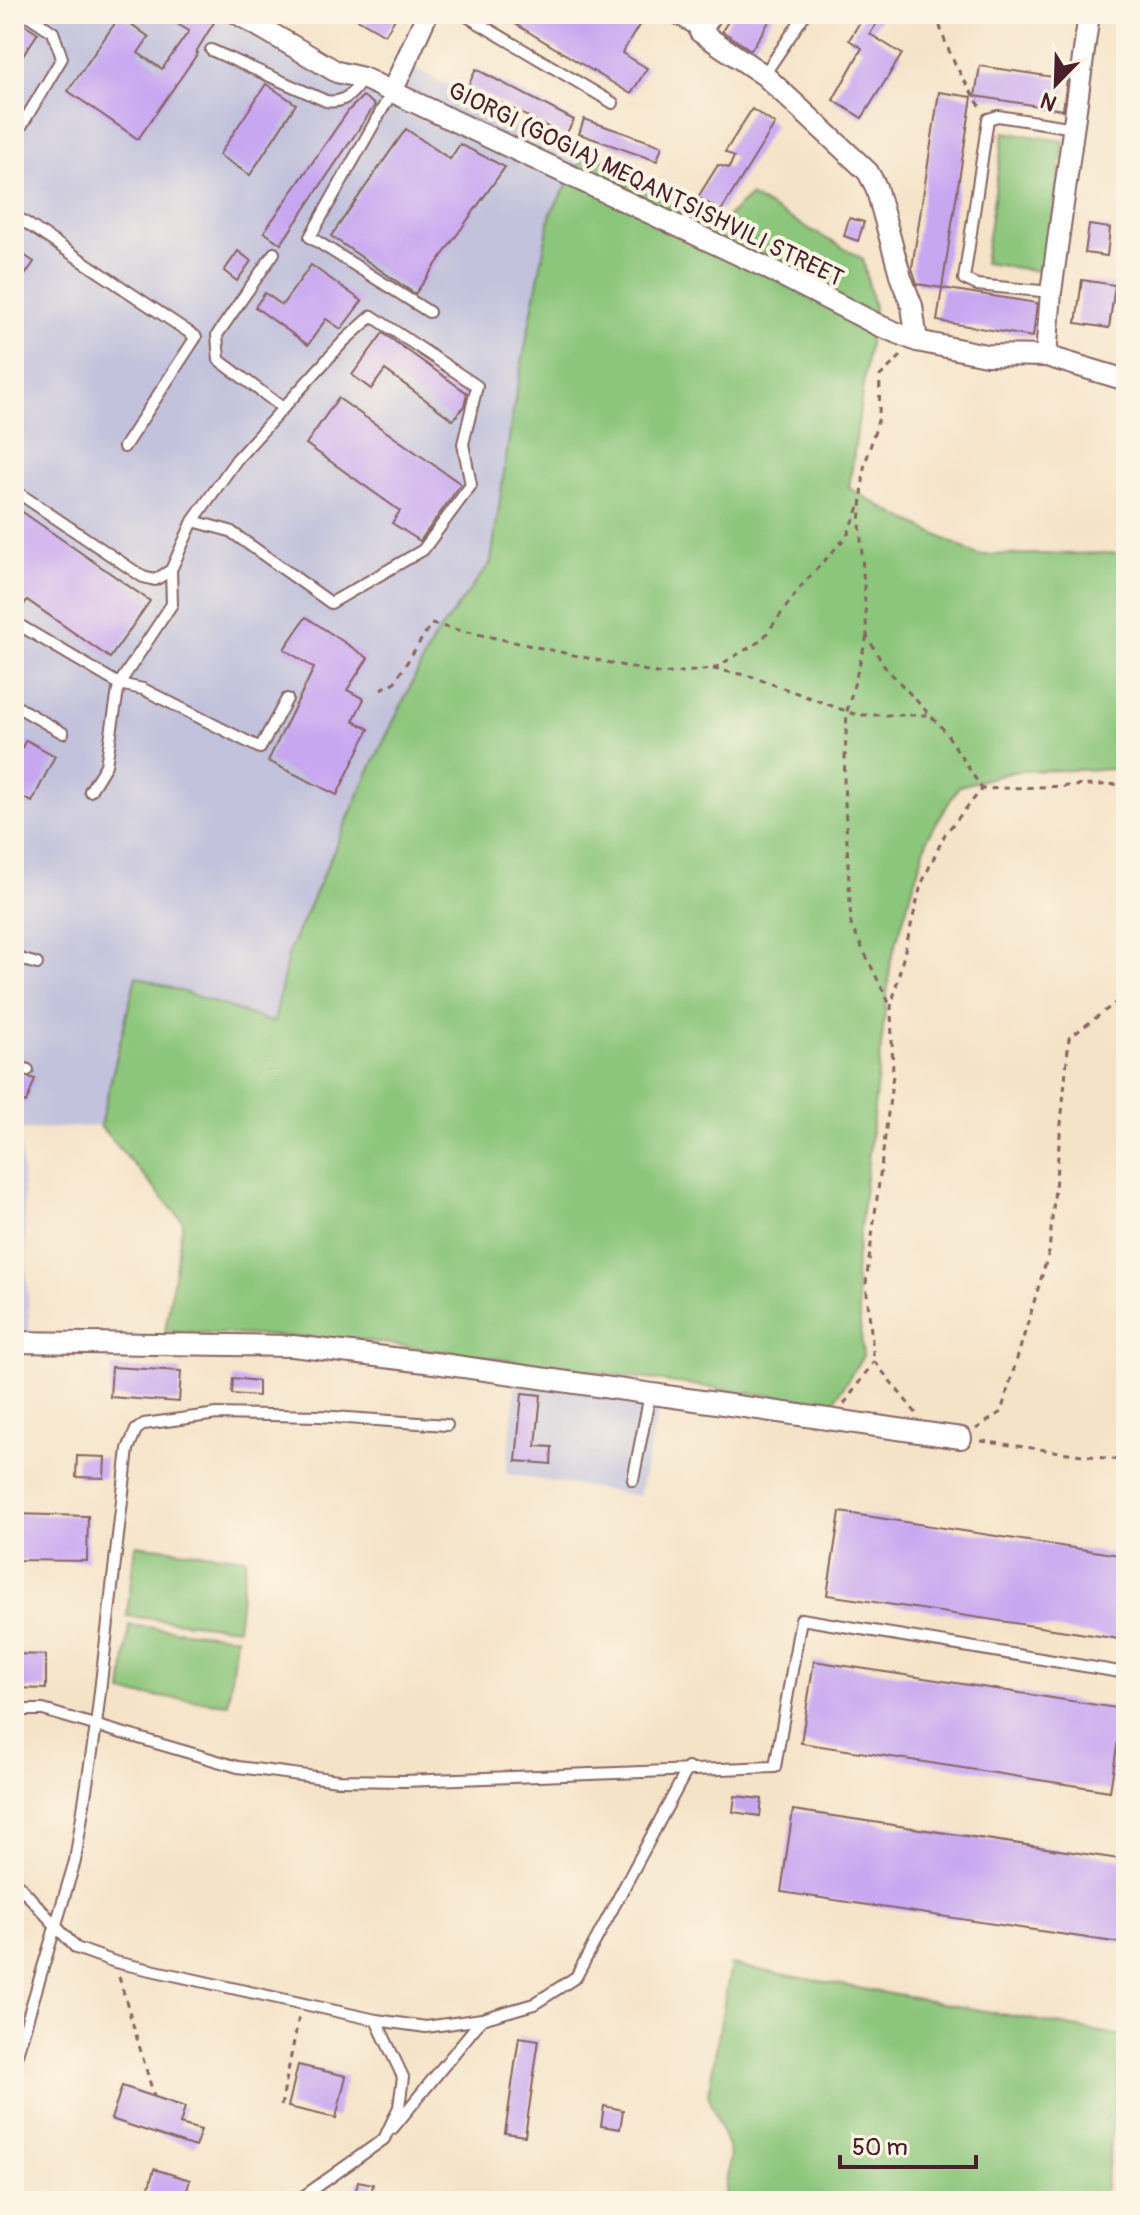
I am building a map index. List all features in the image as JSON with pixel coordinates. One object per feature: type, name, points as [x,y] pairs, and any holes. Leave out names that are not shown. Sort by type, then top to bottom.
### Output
[{"type":"street","name":"GIORGI (GOGIA) MEQANTSISHVILI STREET","points":[[238,14],[337,72],[363,78],[767,268],[880,326],[917,341],[986,355],[1046,356],[1126,380]]},
{"type":"street","points":[[392,92],[427,14]]},
{"type":"street","points":[[712,14],[700,32],[764,75],[868,172],[876,187],[894,255],[912,306],[917,341]]},
{"type":"street","points":[[1046,356],[1051,292],[1089,14]]},
{"type":"street","points":[[14,1342],[293,1346],[442,1364],[961,1438]]},
{"type":"lane","points":[[14,130],[22,125],[62,58],[53,32],[26,14]]},
{"type":"lane","points":[[463,14],[613,103]]},
{"type":"lane","points":[[669,14],[700,32]]},
{"type":"lane","points":[[764,75],[805,14]]},
{"type":"lane","points":[[211,50],[326,101],[337,103],[354,93],[363,78]]},
{"type":"lane","points":[[392,92],[310,237],[429,312]]},
{"type":"lane","points":[[1051,292],[977,285],[964,279],[988,119],[998,116],[1074,128]]},
{"type":"lane","points":[[14,215],[196,337],[124,447]]},
{"type":"lane","points":[[274,253],[217,335],[219,360],[283,408]]},
{"type":"lane","points":[[90,791],[106,765],[119,684],[172,604],[171,570],[193,521],[237,459],[344,341],[372,316],[477,386],[463,444],[471,485],[423,550],[331,603],[230,531],[193,521]]},
{"type":"lane","points":[[14,490],[143,577],[155,580],[171,570]]},
{"type":"lane","points":[[14,622],[119,684],[143,689],[260,748],[287,699]]},
{"type":"lane","points":[[14,705],[63,733]]},
{"type":"lane","points":[[14,957],[37,964]]},
{"type":"lane","points":[[14,1064],[28,1070]]},
{"type":"lane","points":[[633,1480],[650,1394]]},
{"type":"lane","points":[[14,2064],[75,1861],[96,1726],[128,1449],[136,1430],[144,1424],[217,1414],[319,1416],[447,1425]]},
{"type":"lane","points":[[14,1710],[43,1710],[238,1767],[338,1780],[404,1781],[775,1767],[801,1619],[1126,1673]]},
{"type":"lane","points":[[14,1880],[76,1948],[115,1962],[376,2020],[426,2027],[482,2019],[534,2004],[576,1977],[688,1768]]},
{"type":"lane","points":[[297,2201],[384,2139],[482,2019]]},
{"type":"lane","points":[[376,2020],[403,2077],[399,2107],[384,2139]]},
{"type":"path","points":[[937,14],[941,34],[988,119]]},
{"type":"path","points":[[891,1007],[851,925],[844,781],[847,711],[867,636],[860,523],[864,468],[879,417],[880,376],[917,341]]},
{"type":"path","points":[[713,669],[762,640],[802,585],[847,536],[862,500]]},
{"type":"path","points":[[381,689],[394,683],[431,624],[661,674],[713,669],[750,676],[857,715],[930,715]]},
{"type":"path","points":[[867,636],[884,666],[945,731],[982,789]]},
{"type":"path","points":[[934,1435],[874,1361],[866,1283],[893,1075],[891,1007],[921,885],[945,834],[982,789],[1126,784]]},
{"type":"path","points":[[961,1438],[1001,1412],[1049,1252],[1069,1038],[1126,995]]},
{"type":"path","points":[[832,1420],[874,1361]]},
{"type":"path","points":[[961,1438],[1126,1461]]},
{"type":"path","points":[[115,1962],[154,2096]]},
{"type":"path","points":[[281,2106],[302,2004]]},
{"type":"shaded area","points":[[14,14],[228,14],[343,81],[395,86],[408,63],[581,161],[551,212],[513,411],[491,562],[434,638],[367,776],[289,951],[274,1023],[136,976],[100,1126],[20,1130],[30,1336],[14,1336]]},
{"type":"shaded area","points":[[516,1382],[660,1404],[639,1496],[506,1474]]},
{"type":"green space","points":[[1004,132],[1064,141],[1045,272],[984,263]]},
{"type":"green space","points":[[588,151],[720,223],[750,196],[863,259],[874,308],[849,488],[977,555],[1126,553],[1126,769],[1017,771],[959,786],[928,837],[891,960],[855,1273],[863,1356],[832,1404],[360,1340],[165,1331],[183,1221],[100,1126],[136,976],[274,1023],[289,951],[367,776],[434,638],[491,562],[513,411],[551,212]]},
{"type":"green space","points":[[135,1545],[246,1558],[237,1628],[127,1616]]},
{"type":"green space","points":[[129,1625],[236,1637],[228,1704],[122,1693]]},
{"type":"green space","points":[[731,1965],[1123,2036],[1104,2201],[724,2201],[730,2153],[708,2094]]},
{"type":"building","points":[[161,14],[219,14],[198,53],[138,139],[68,91],[120,16],[149,37],[138,53],[162,69],[189,31]]},
{"type":"building","points":[[349,14],[398,14],[385,35]]},
{"type":"building","points":[[499,14],[646,14],[622,53],[647,68],[631,94]]},
{"type":"building","points":[[733,14],[774,14],[751,50],[722,31]]},
{"type":"building","points":[[865,14],[883,14],[870,34],[902,54],[862,118],[833,100],[862,48],[849,40]]},
{"type":"building","points":[[14,17],[38,33],[14,69]]},
{"type":"building","points":[[980,66],[1067,79],[1063,110],[975,96]]},
{"type":"building","points":[[476,69],[574,120],[565,136],[468,86]]},
{"type":"building","points":[[266,84],[296,104],[250,175],[219,155]]},
{"type":"building","points":[[939,92],[972,97],[942,288],[917,284],[912,268]]},
{"type":"building","points":[[363,96],[375,105],[281,244],[264,232],[349,110]]},
{"type":"building","points":[[752,109],[775,124],[721,211],[698,197],[718,165],[729,168],[734,157],[725,152]]},
{"type":"building","points":[[584,119],[662,146],[657,161],[579,134]]},
{"type":"building","points":[[406,129],[450,159],[460,144],[505,167],[415,294],[331,236]]},
{"type":"building","points":[[849,218],[864,222],[858,241],[844,236]]},
{"type":"building","points":[[1089,225],[1110,228],[1107,256],[1085,253]]},
{"type":"building","points":[[238,251],[251,261],[237,281],[224,271]]},
{"type":"building","points":[[21,253],[34,262],[14,291],[14,263]]},
{"type":"building","points":[[311,265],[362,301],[341,329],[326,319],[308,345],[255,307],[265,293],[282,305]]},
{"type":"building","points":[[1082,280],[1115,285],[1109,328],[1076,323]]},
{"type":"building","points":[[942,288],[1037,303],[1033,337],[937,321]]},
{"type":"building","points":[[383,333],[467,393],[464,406],[453,420],[385,370],[371,389],[352,375]]},
{"type":"building","points":[[338,398],[461,484],[420,541],[392,523],[400,511],[306,444]]},
{"type":"building","points":[[14,506],[150,601],[110,658],[27,600],[17,615],[14,614]]},
{"type":"building","points":[[306,617],[368,658],[347,690],[364,699],[353,721],[369,729],[337,795],[268,761],[314,668],[284,649]]},
{"type":"building","points":[[26,740],[55,756],[32,802],[14,793],[14,762]]},
{"type":"building","points":[[14,1073],[35,1079],[26,1103],[14,1098]]},
{"type":"building","points":[[112,1367],[181,1371],[179,1402],[110,1397]]},
{"type":"building","points":[[233,1378],[258,1381],[258,1396],[232,1394]]},
{"type":"building","points":[[522,1393],[541,1395],[536,1446],[552,1447],[551,1464],[516,1461]]},
{"type":"building","points":[[77,1456],[105,1457],[104,1478],[76,1477]]},
{"type":"building","points":[[840,1512],[1126,1556],[1126,1640],[827,1595]]},
{"type":"building","points":[[14,1514],[88,1516],[87,1561],[14,1560]]},
{"type":"building","points":[[14,1654],[46,1655],[46,1689],[14,1688]]},
{"type":"building","points":[[814,1661],[1123,1709],[1110,1791],[801,1743]]},
{"type":"building","points":[[735,1796],[762,1799],[760,1816],[733,1812]]},
{"type":"building","points":[[793,1810],[1126,1860],[1126,1908],[1121,1943],[781,1892]]},
{"type":"building","points":[[519,2037],[539,2040],[525,2136],[505,2133]]},
{"type":"building","points":[[298,2065],[346,2076],[336,2118],[288,2107]]},
{"type":"building","points":[[122,2086],[185,2107],[180,2124],[201,2130],[195,2147],[111,2119]]},
{"type":"building","points":[[604,2106],[623,2110],[620,2129],[601,2126]]},
{"type":"building","points":[[154,2169],[190,2180],[184,2201],[145,2201]]},
{"type":"building","points":[[358,2181],[373,2184],[370,2201],[354,2199]]}]
